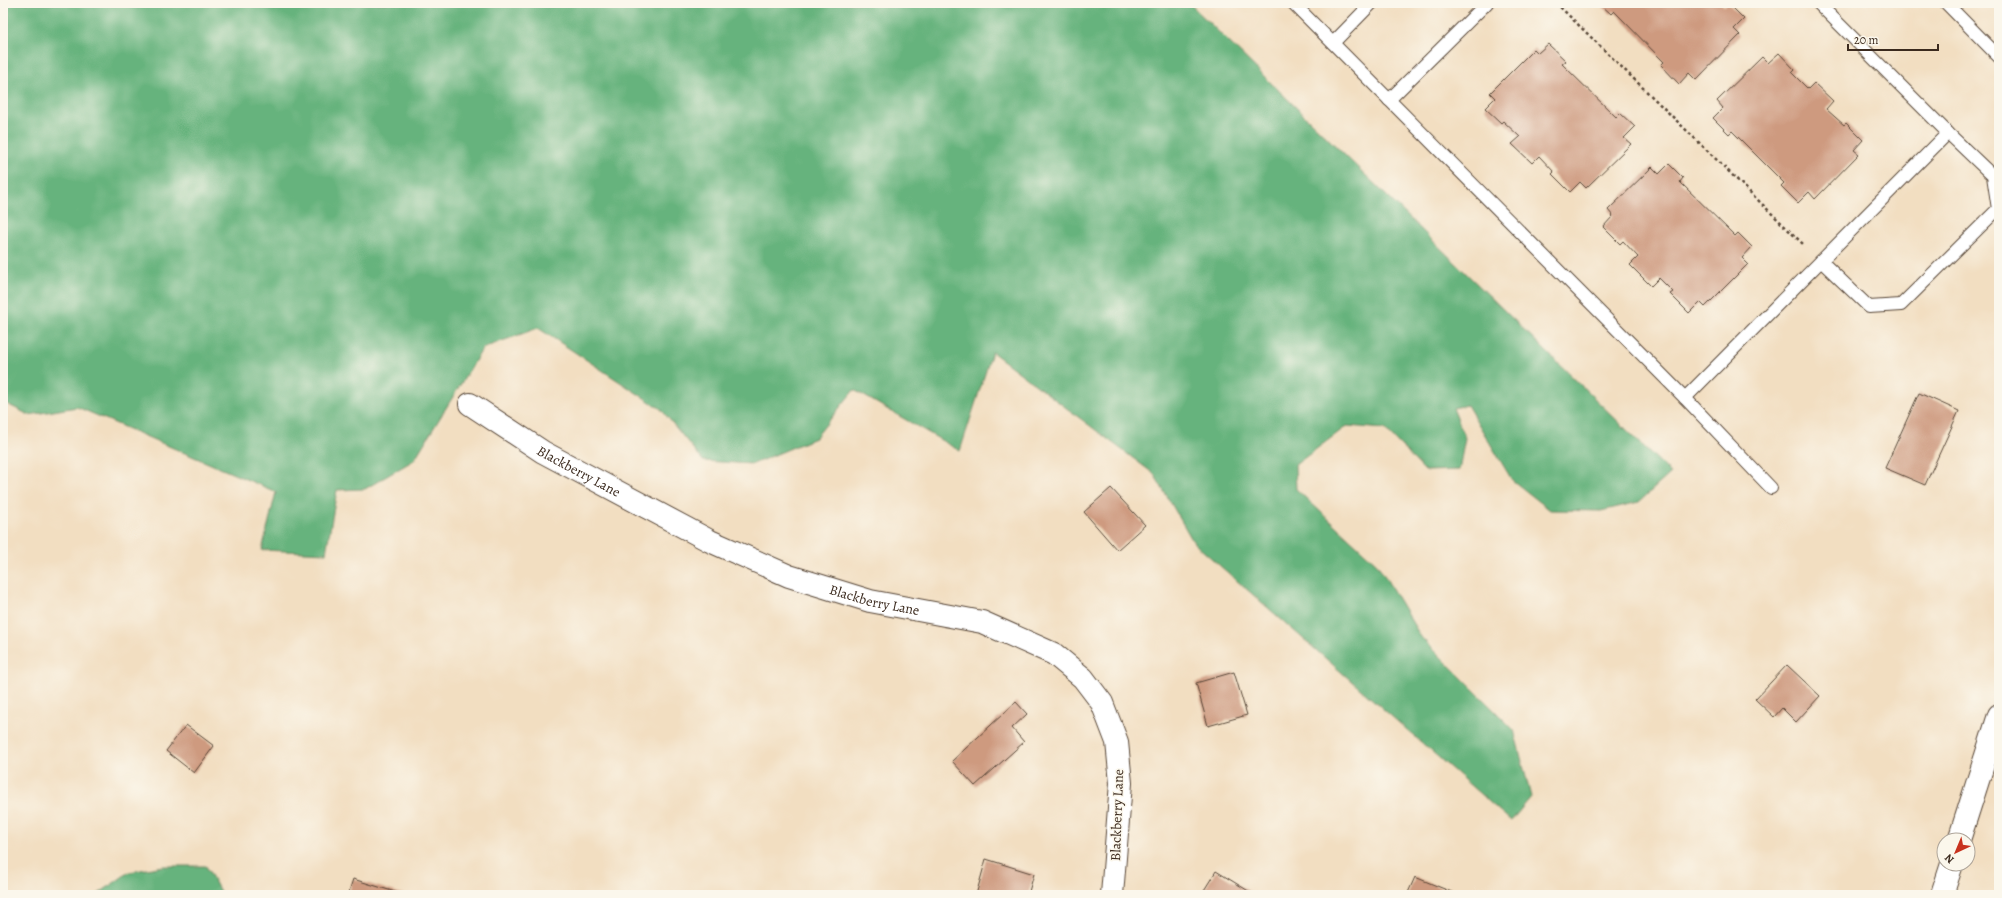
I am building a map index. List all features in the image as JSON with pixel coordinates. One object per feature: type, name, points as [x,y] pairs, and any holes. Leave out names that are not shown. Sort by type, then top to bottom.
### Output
[{"type":"street","name":"Blackberry Lane","points":[[470,404],[543,452],[710,542],[788,576],[870,601],[982,622],[1054,654],[1083,678],[1102,703],[1117,742],[1121,783],[1112,895]]},
{"type":"street","points":[[1962,832],[1999,715]]},
{"type":"street","points":[[1942,895],[1949,872]]},
{"type":"lane","points":[[1293,3],[1685,398],[1771,488]]},
{"type":"lane","points":[[1333,43],[1372,3]]},
{"type":"lane","points":[[1389,100],[1487,3]]},
{"type":"lane","points":[[1818,3],[1993,176],[1998,209],[1901,305],[1869,308],[1821,261]]},
{"type":"lane","points":[[1946,3],[1999,57]]},
{"type":"lane","points":[[1685,398],[1948,133]]},
{"type":"path","points":[[1556,3],[1821,261]]},
{"type":"green space","points":[[3,3],[1189,3],[1671,473],[1639,502],[1601,511],[1550,510],[1512,480],[1467,405],[1453,408],[1465,438],[1459,470],[1425,471],[1385,429],[1347,426],[1295,465],[1296,489],[1378,565],[1421,637],[1514,730],[1531,797],[1511,821],[1194,543],[1154,474],[992,352],[960,451],[854,390],[815,438],[753,464],[703,461],[661,409],[538,328],[483,348],[414,460],[365,489],[337,490],[326,553],[262,550],[276,492],[77,407],[29,415],[3,402]]},
{"type":"green space","points":[[164,866],[206,866],[222,895],[97,895],[129,872]]},
{"type":"building","points":[[1599,3],[1721,3],[1724,6],[1728,3],[1744,19],[1734,29],[1740,35],[1696,80],[1689,73],[1679,84],[1661,65],[1664,62],[1614,11],[1611,14]]},
{"type":"building","points":[[1548,44],[1566,61],[1562,64],[1616,117],[1620,113],[1635,127],[1624,138],[1631,144],[1586,188],[1580,182],[1570,192],[1552,174],[1554,172],[1539,156],[1532,163],[1512,144],[1520,137],[1503,121],[1501,123],[1485,108],[1495,98],[1490,93],[1534,49],[1538,53]]},
{"type":"building","points":[[1779,53],[1795,70],[1792,73],[1808,89],[1814,83],[1833,101],[1826,109],[1844,125],[1846,123],[1863,140],[1854,150],[1859,154],[1815,199],[1809,192],[1798,203],[1781,186],[1784,183],[1732,131],[1729,134],[1713,118],[1723,108],[1717,101],[1762,57],[1768,63]]},
{"type":"building","points":[[1669,164],[1683,178],[1680,182],[1735,236],[1738,233],[1752,247],[1742,258],[1748,264],[1705,307],[1700,302],[1689,313],[1670,294],[1673,292],[1659,278],[1651,286],[1630,265],[1638,257],[1623,241],[1620,244],[1603,227],[1613,216],[1608,210],[1652,167],[1659,174]]},
{"type":"building","points":[[1919,393],[1959,411],[1925,485],[1885,468]]},
{"type":"building","points":[[1111,488],[1145,525],[1117,550],[1084,512]]},
{"type":"building","points":[[1787,665],[1820,696],[1796,722],[1782,708],[1774,717],[1755,699]]},
{"type":"building","points":[[1234,672],[1247,715],[1208,726],[1196,683]]},
{"type":"building","points":[[1016,702],[1027,714],[1012,728],[1024,742],[975,786],[952,761]]},
{"type":"building","points":[[186,725],[214,746],[194,773],[166,751]]},
{"type":"building","points":[[986,859],[1034,874],[1028,895],[976,895]]},
{"type":"building","points":[[1216,871],[1255,895],[1201,895]]},
{"type":"building","points":[[1415,877],[1459,895],[1407,895]]},
{"type":"building","points":[[353,879],[405,895],[348,895]]}]
